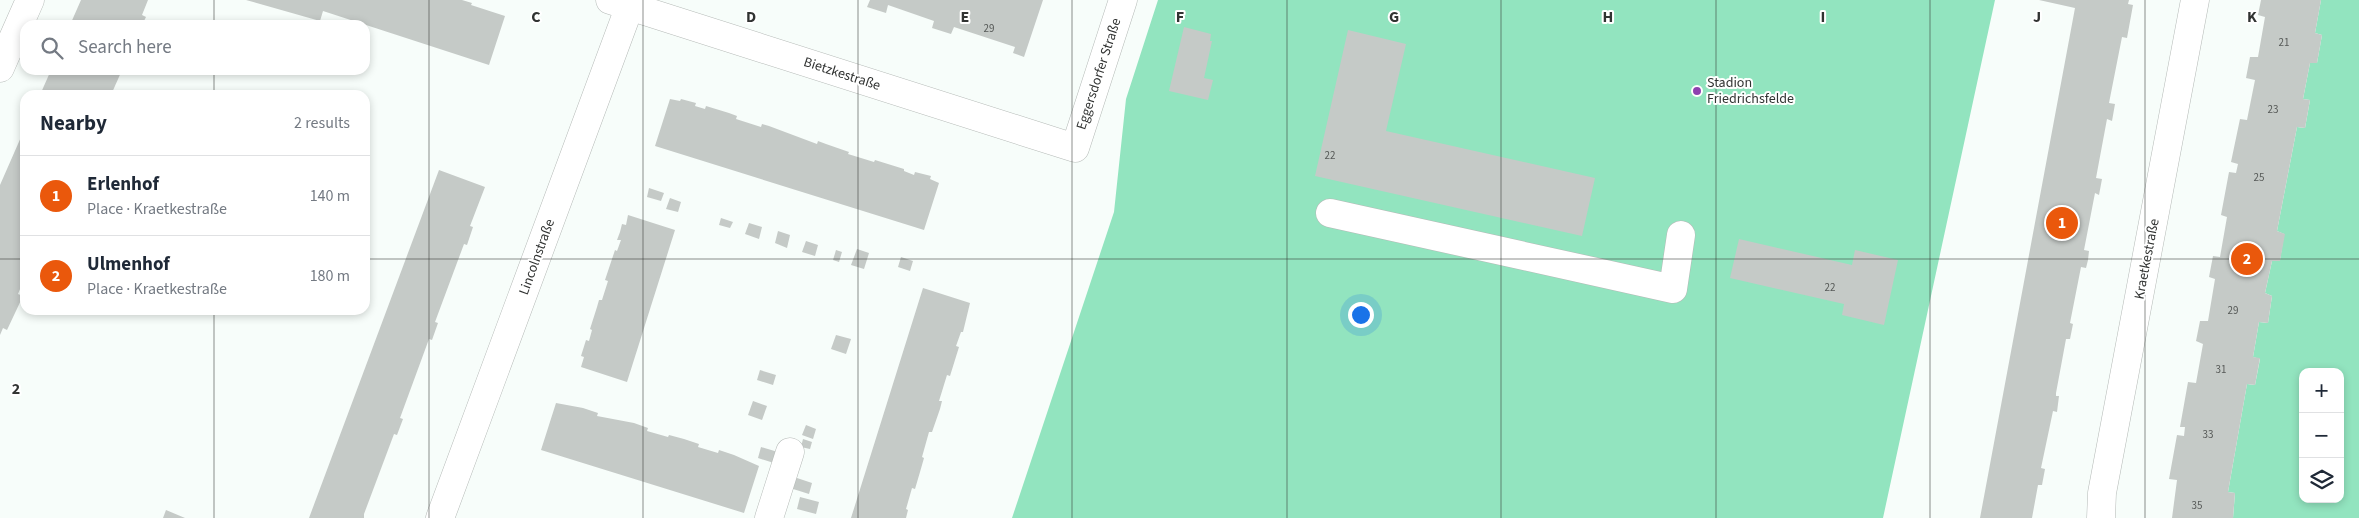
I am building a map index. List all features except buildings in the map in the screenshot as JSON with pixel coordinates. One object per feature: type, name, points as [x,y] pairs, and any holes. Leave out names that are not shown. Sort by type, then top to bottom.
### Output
[{"type":"street","points":[[21,20],[30,0]]},
{"type":"street","name":"Eggersdorfer Straße","points":[[1075,148],[1123,0]]},
{"type":"street","name":"Kraetkestraße","points":[[2101,518],[2104,483],[2195,0]]},
{"type":"street","name":"Bietzkestraße","points":[[624,2],[1075,148]]},
{"type":"street","name":"Lincolnstraße","points":[[447,516],[624,2]]},
{"type":"street","points":[[0,68],[20,23]]},
{"type":"street","points":[[1330,213],[1673,289],[1681,235]]},
{"type":"street","points":[[770,518],[790,452]]},
{"type":"green space","points":[[1158,0],[1995,0],[1883,518],[1012,518],[1114,212],[1126,99]]},
{"type":"green space","points":[[2321,0],[2359,0],[2359,518],[2233,518],[2235,493],[2228,492],[2247,384],[2255,385],[2260,359],[2253,357],[2259,322],[2268,323],[2272,296],[2265,293],[2272,261],[2280,260],[2284,234],[2277,231],[2297,127],[2305,128],[2310,100],[2303,99],[2310,63],[2317,63],[2322,35],[2315,33]]},
{"type":"place","name":"Stadion Friedrichsfelde","points":[[1697,91]]},
{"type":"place","name":"Erlenhof","points":[[2062,223]]},
{"type":"place","name":"Ulmenhof","points":[[2247,259]]}]
